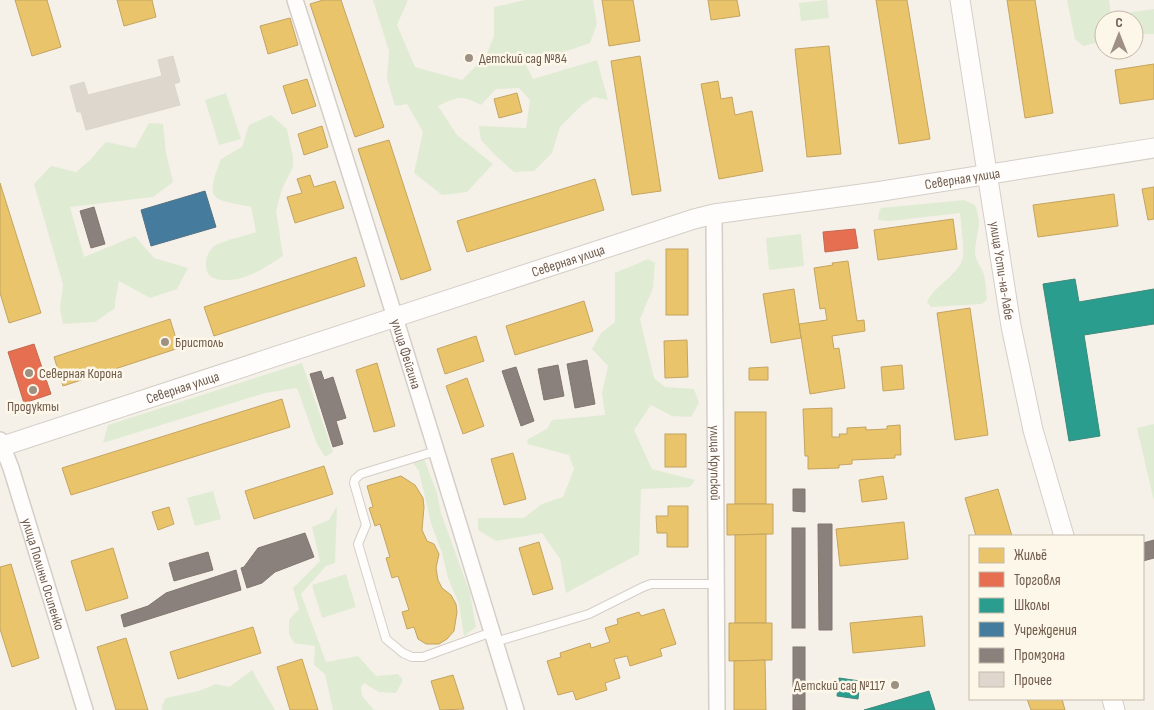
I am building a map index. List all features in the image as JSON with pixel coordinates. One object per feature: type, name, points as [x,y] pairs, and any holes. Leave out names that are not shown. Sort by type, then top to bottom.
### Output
[{"type":"street","name":"улица Фейгина","points":[[295,0],[371,239],[516,710]]},
{"type":"street","name":"улица Усти-на-Лабе","points":[[960,0],[1011,326],[1033,430],[1064,535]]},
{"type":"street","name":"Северная улица","points":[[1,444],[394,318],[694,219],[714,214],[876,192],[1154,148]]},
{"type":"street","name":"улица Крупской","points":[[714,214],[717,710]]},
{"type":"street","name":"улица Полины Осипенко","points":[[1,444],[11,468],[85,710]]},
{"type":"lane","points":[[436,451],[362,474],[355,479],[354,483],[366,525],[358,544],[386,639],[403,653],[412,657],[423,657],[493,637],[589,614],[643,586],[651,584],[716,584]]},
{"type":"green space","points":[[373,0],[408,0],[397,25],[415,67],[462,80],[486,56],[494,36],[494,7],[525,0],[593,0],[597,24],[590,43],[526,65],[533,79],[597,60],[608,100],[594,97],[582,105],[560,127],[552,153],[534,171],[514,172],[481,140],[479,126],[526,128],[530,100],[519,88],[496,89],[481,105],[469,99],[459,98],[438,106],[457,135],[493,164],[467,192],[442,195],[414,173],[423,132],[407,104],[395,106],[387,79],[389,51]]},
{"type":"green space","points":[[827,0],[829,18],[801,21],[799,3]]},
{"type":"green space","points":[[1067,0],[1109,0],[1110,10],[1094,10],[1094,43],[1083,46],[1075,39]]},
{"type":"green space","points":[[1154,9],[1154,34],[1144,34],[1144,10]]},
{"type":"green space","points":[[226,93],[241,139],[219,145],[205,100]]},
{"type":"green space","points":[[271,115],[287,129],[293,157],[293,167],[282,189],[276,211],[283,256],[243,278],[234,280],[216,279],[211,277],[206,269],[207,258],[212,248],[225,241],[256,232],[251,207],[227,202],[215,196],[213,184],[216,173],[221,159],[242,147],[249,125]]},
{"type":"green space","points":[[149,123],[163,124],[166,153],[173,182],[153,197],[70,207],[84,257],[135,236],[154,258],[188,268],[177,289],[150,298],[119,281],[115,308],[95,322],[63,324],[60,309],[63,284],[34,184],[51,166],[76,172],[106,142],[135,148]]},
{"type":"green space","points":[[964,200],[975,205],[979,218],[975,254],[984,275],[987,299],[982,304],[931,307],[927,302],[930,296],[958,268],[963,256],[960,213],[890,221],[878,220],[879,212],[881,208]]},
{"type":"green space","points":[[801,234],[804,266],[769,270],[766,238]]},
{"type":"green space","points":[[648,259],[655,263],[653,288],[640,319],[654,378],[665,387],[694,389],[699,403],[691,417],[672,416],[651,405],[634,430],[652,469],[695,480],[690,487],[641,489],[639,554],[566,593],[560,559],[542,533],[496,541],[478,530],[478,518],[524,518],[542,504],[563,497],[574,469],[569,455],[527,444],[528,439],[547,429],[552,420],[605,415],[602,393],[608,366],[592,349],[601,333],[615,322],[615,273]]},
{"type":"green space","points":[[302,363],[333,452],[325,457],[317,444],[297,388],[265,393],[103,443],[108,425]]},
{"type":"green space","points":[[1154,424],[1154,501],[1137,428]]},
{"type":"green space","points":[[424,459],[470,593],[476,627],[464,636],[459,604],[448,578],[442,553],[431,523],[419,471],[413,463]]},
{"type":"green space","points":[[213,491],[221,519],[195,526],[187,498]]},
{"type":"green space","points":[[337,506],[335,563],[326,566],[301,594],[326,662],[358,656],[376,676],[398,674],[403,680],[396,693],[379,692],[364,683],[361,687],[362,696],[374,710],[333,710],[325,674],[314,665],[315,646],[294,643],[289,634],[289,620],[299,609],[293,588],[320,561],[312,527],[329,520]]},
{"type":"green space","points":[[346,574],[356,607],[322,618],[312,585]]},
{"type":"green space","points":[[252,670],[275,710],[162,710],[166,698],[199,691],[216,684],[229,687]]},
{"type":"building: Жильё","points":[[15,0],[47,0],[61,47],[32,56]]},
{"type":"building: Жильё","points":[[117,0],[152,0],[156,17],[124,26]]},
{"type":"building: Жильё","points":[[323,0],[341,0],[384,127],[355,137],[310,4]]},
{"type":"building: Жильё","points":[[602,0],[633,0],[640,41],[609,46]]},
{"type":"building: Жильё","points":[[708,0],[737,0],[740,16],[711,20]]},
{"type":"building: Жильё","points":[[876,0],[907,0],[930,139],[899,144]]},
{"type":"building: Жильё","points":[[1007,0],[1035,0],[1053,113],[1025,118]]},
{"type":"building: Жильё","points":[[290,18],[298,45],[268,54],[260,26]]},
{"type":"building: Жильё","points":[[829,46],[841,154],[807,157],[795,49]]},
{"type":"building: Жильё","points":[[640,56],[661,191],[632,195],[611,61]]},
{"type":"building: Жильё","points":[[1154,64],[1154,99],[1120,104],[1115,70]]},
{"type":"building: Жильё","points":[[307,79],[316,106],[292,114],[283,86]]},
{"type":"building: Жильё","points":[[718,81],[721,99],[732,97],[735,115],[752,111],[763,171],[719,179],[701,84]]},
{"type":"building: Жильё","points":[[517,93],[522,112],[499,118],[494,99]]},
{"type":"building: Жильё","points":[[322,126],[328,147],[304,155],[298,134]]},
{"type":"building: Жильё","points":[[389,140],[431,270],[401,280],[358,149]]},
{"type":"building: Жильё","points":[[310,175],[314,187],[335,181],[344,208],[295,223],[287,197],[302,193],[297,179]]},
{"type":"building: Жильё","points":[[595,179],[604,210],[467,252],[457,221]]},
{"type":"building: Жильё","points":[[0,183],[41,313],[9,323],[0,293]]},
{"type":"building: Жильё","points":[[1154,187],[1154,219],[1148,220],[1142,189]]},
{"type":"building: Жильё","points":[[1114,194],[1118,226],[1038,237],[1033,205]]},
{"type":"building: Жильё","points":[[953,219],[957,249],[878,260],[874,230]]},
{"type":"building: Жильё","points":[[666,249],[688,249],[688,315],[666,315]]},
{"type":"building: Жильё","points":[[356,257],[365,286],[214,336],[204,307]]},
{"type":"building: Жильё","points":[[848,261],[857,321],[864,320],[865,331],[832,336],[834,349],[839,348],[845,388],[810,394],[799,324],[827,320],[825,308],[820,309],[814,268]]},
{"type":"building: Жильё","points":[[794,289],[801,338],[771,343],[763,294]]},
{"type":"building: Жильё","points":[[584,301],[593,331],[515,355],[506,326]]},
{"type":"building: Жильё","points":[[970,308],[988,435],[955,440],[937,313]]},
{"type":"building: Жильё","points":[[170,319],[179,348],[63,386],[54,357]]},
{"type":"building: Жильё","points":[[476,336],[484,361],[445,374],[437,349]]},
{"type":"building: Жильё","points":[[687,340],[688,377],[665,378],[664,341]]},
{"type":"building: Жильё","points":[[377,363],[395,426],[374,432],[356,370]]},
{"type":"building: Жильё","points":[[902,365],[904,389],[883,391],[881,367]]},
{"type":"building: Жильё","points":[[768,367],[768,380],[749,380],[749,368]]},
{"type":"building: Жильё","points":[[467,378],[484,426],[463,434],[446,386]]},
{"type":"building: Жильё","points":[[282,399],[290,427],[71,495],[62,468]]},
{"type":"building: Жильё","points":[[832,408],[832,437],[840,437],[839,434],[847,434],[847,428],[866,427],[866,430],[887,429],[887,426],[900,425],[901,455],[895,455],[895,458],[852,460],[852,464],[839,465],[839,468],[808,469],[808,456],[805,456],[803,409]]},
{"type":"building: Жильё","points":[[735,412],[766,412],[766,504],[735,504]]},
{"type":"building: Жильё","points":[[665,434],[686,434],[686,467],[665,467]]},
{"type":"building: Жильё","points":[[513,453],[526,499],[504,505],[491,459]]},
{"type":"building: Жильё","points":[[324,466],[333,494],[254,519],[245,491]]},
{"type":"building: Жильё","points":[[401,476],[415,485],[423,498],[422,530],[427,541],[434,544],[439,554],[436,568],[438,580],[442,588],[451,595],[456,604],[457,612],[454,631],[439,644],[426,644],[418,639],[414,627],[407,629],[402,612],[409,610],[398,576],[392,578],[386,558],[390,557],[380,524],[375,526],[369,508],[373,507],[367,486]]},
{"type":"building: Жильё","points":[[883,476],[887,499],[862,502],[859,480]]},
{"type":"building: Жильё","points":[[998,489],[1012,535],[976,535],[965,498]]},
{"type":"building: Жильё","points":[[727,504],[773,504],[773,534],[727,535]]},
{"type":"building: Жильё","points":[[668,506],[688,506],[688,547],[667,547],[667,533],[657,533],[656,516],[668,516]]},
{"type":"building: Жильё","points":[[169,507],[174,524],[158,530],[152,512]]},
{"type":"building: Жильё","points":[[904,522],[908,559],[840,566],[836,529]]},
{"type":"building: Жильё","points":[[766,534],[766,623],[735,623],[735,535]]},
{"type":"building: Жильё","points":[[539,542],[553,589],[533,595],[519,548]]},
{"type":"building: Жильё","points":[[113,548],[128,598],[86,611],[71,561]]},
{"type":"building: Жильё","points":[[11,564],[39,658],[12,667],[0,629],[0,567]]},
{"type":"building: Жильё","points":[[664,609],[676,644],[660,649],[662,656],[630,666],[627,656],[614,659],[620,678],[605,683],[607,690],[576,700],[573,691],[558,695],[547,661],[561,657],[560,653],[590,643],[591,648],[610,642],[605,628],[618,624],[617,619],[639,612],[641,616]]},
{"type":"building: Жильё","points":[[922,616],[925,646],[853,653],[850,623]]},
{"type":"building: Жильё","points":[[729,623],[772,623],[772,660],[729,661]]},
{"type":"building: Жильё","points":[[253,627],[261,653],[178,679],[170,652]]},
{"type":"building: Жильё","points":[[126,638],[148,710],[116,710],[97,647]]},
{"type":"building: Жильё","points":[[302,659],[318,710],[290,710],[277,667]]},
{"type":"building: Жильё","points":[[765,660],[766,710],[734,710],[734,661]]},
{"type":"building: Жильё","points":[[453,675],[464,709],[440,710],[431,681]]},
{"type":"building: Жильё","points":[[1027,700],[1062,700],[1065,710],[1031,710]]},
{"type":"building: Торговля","points":[[855,229],[858,248],[825,252],[823,232]]},
{"type":"building: Торговля","name":"Северная Корона","points":[[34,344],[51,394],[24,403],[8,352]]},
{"type":"building: Школы","points":[[1075,279],[1079,302],[1154,289],[1154,324],[1084,335],[1100,436],[1069,441],[1043,284]]},
{"type":"building: Школы","points":[[839,678],[860,681],[858,699],[837,696]]},
{"type":"building: Школы","points":[[929,691],[935,710],[864,710]]},
{"type":"building: Учреждения","points":[[205,191],[216,227],[151,246],[141,210]]},
{"type":"building: Промзона","points":[[94,207],[105,244],[91,248],[80,211]]},
{"type":"building: Промзона","points":[[587,360],[595,404],[575,408],[567,364]]},
{"type":"building: Промзона","points":[[558,365],[564,396],[544,400],[538,369]]},
{"type":"building: Промзона","points":[[516,367],[534,421],[521,426],[502,371]]},
{"type":"building: Промзона","points":[[321,371],[324,380],[333,377],[346,418],[336,421],[343,444],[333,447],[310,374]]},
{"type":"building: Промзона","points":[[793,489],[805,489],[805,512],[793,511]]},
{"type":"building: Промзона","points":[[818,524],[832,524],[832,630],[819,630]]},
{"type":"building: Промзона","points":[[792,528],[805,528],[805,628],[792,628]]},
{"type":"building: Промзона","points":[[305,533],[314,557],[275,572],[262,583],[247,588],[241,568],[244,567],[258,548]]},
{"type":"building: Промзона","points":[[1154,540],[1154,558],[1144,561],[1144,543]]},
{"type":"building: Промзона","points":[[208,552],[213,570],[174,581],[169,563]]},
{"type":"building: Промзона","points":[[236,570],[241,590],[124,627],[121,615],[148,606],[166,593]]},
{"type":"building: Промзона","points":[[793,647],[805,647],[805,710],[793,710]]},
{"type":"building: Прочее","points":[[173,56],[180,82],[174,84],[180,105],[86,130],[81,112],[77,112],[70,86],[84,82],[88,95],[162,76],[158,60]]},
{"type":"place","name":"Детский сад №84","points":[[469,58]]},
{"type":"place","name":"Бристоль","points":[[165,342]]},
{"type":"place","name":"Северная Корона","points":[[29,373]]},
{"type":"place","name":"Продукты","points":[[33,390]]},
{"type":"place","name":"Детский сад №117","points":[[895,685]]}]
